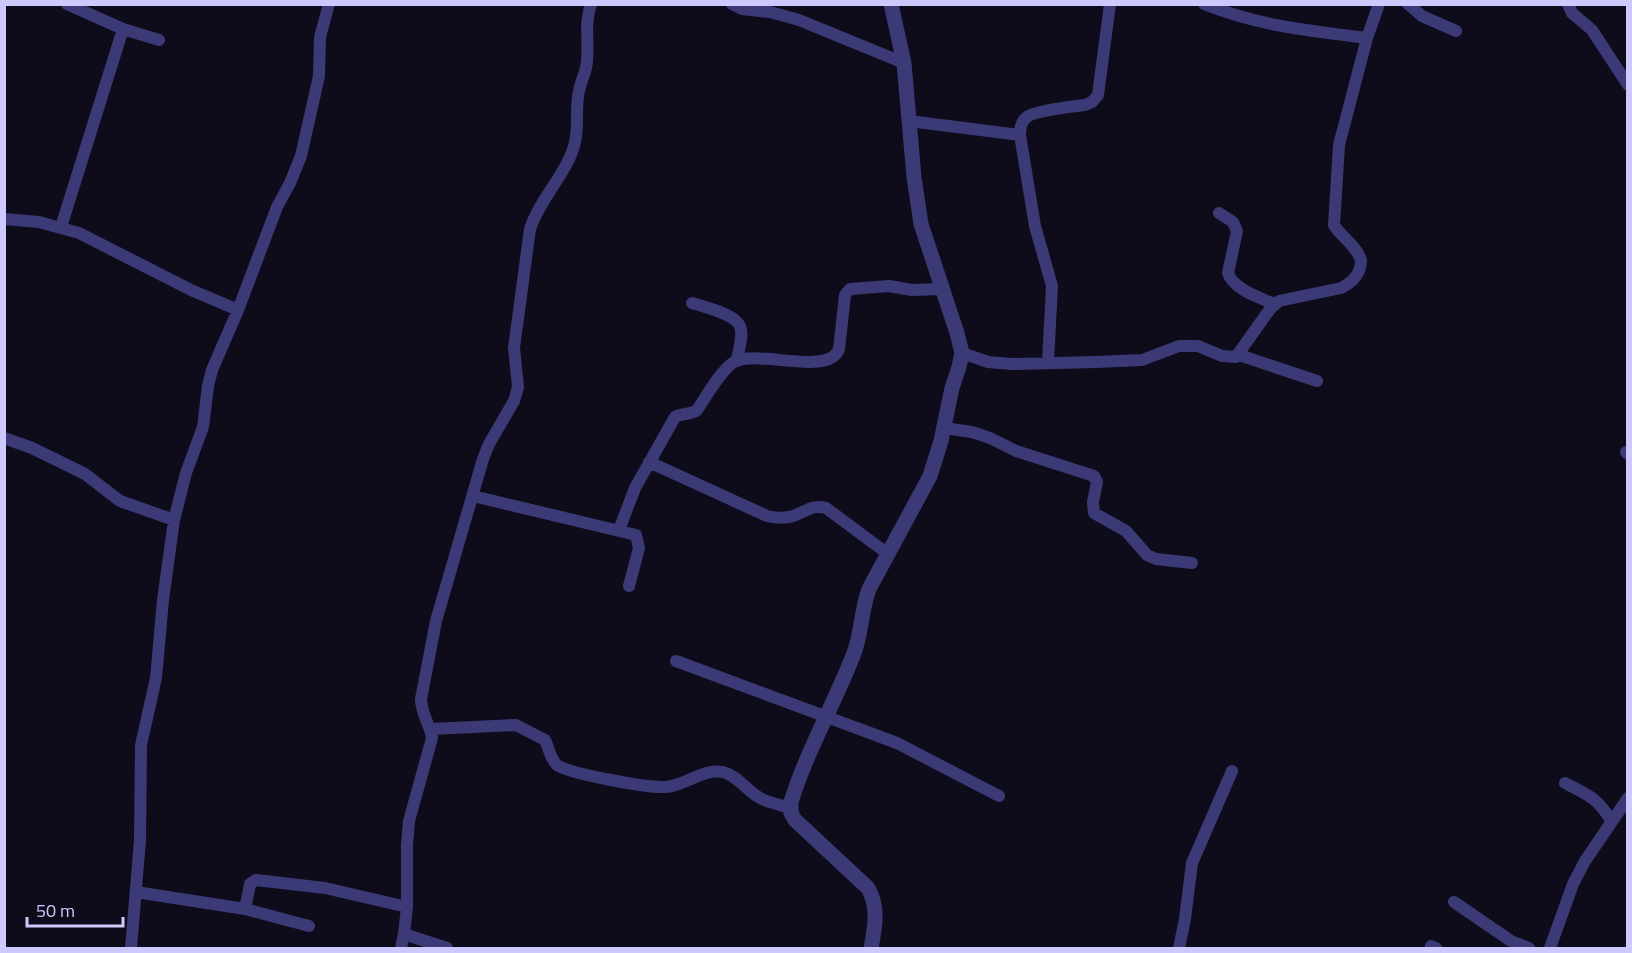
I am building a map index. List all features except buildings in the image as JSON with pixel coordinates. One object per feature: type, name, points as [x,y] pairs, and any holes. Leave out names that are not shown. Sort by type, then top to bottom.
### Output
[{"type":"street","points":[[67,4],[123,29],[159,40]]},
{"type":"street","points":[[130,948],[140,841],[141,745],[156,678],[163,600],[174,520],[186,473],[203,427],[212,370],[238,310],[277,207],[301,156],[319,76],[320,37],[329,4]]},
{"type":"street","points":[[401,948],[407,907],[409,821],[432,738],[431,729],[421,708],[421,699],[436,621],[489,444],[514,401],[518,387],[513,348],[530,229],[534,217],[566,164],[576,140],[579,92],[587,68],[586,23],[591,4]]},
{"type":"street","points":[[732,4],[742,9],[770,12],[799,20],[904,63]]},
{"type":"street","points":[[872,945],[875,905],[868,888],[795,820],[791,808],[795,790],[825,715],[854,653],[863,604],[930,476],[962,353],[921,224],[904,63],[891,4]]},
{"type":"street","points":[[1048,362],[1052,286],[1035,226],[1020,135],[1021,125],[1026,117],[1036,113],[1085,105],[1092,102],[1098,95],[1110,4]]},
{"type":"street","points":[[962,353],[996,363],[1012,364],[1142,360],[1179,346],[1198,346],[1231,358],[1239,355],[1274,304],[1286,299],[1341,288],[1354,280],[1361,266],[1359,254],[1334,225],[1339,146],[1367,38],[1379,4]]},
{"type":"street","points":[[1408,4],[1422,16],[1455,31]]},
{"type":"street","points":[[1208,5],[1252,21],[1367,38]]},
{"type":"street","points":[[1570,9],[1592,30],[1628,85]]},
{"type":"street","points":[[61,227],[123,29]]},
{"type":"street","points":[[909,121],[1020,135]]},
{"type":"street","points":[[1219,213],[1233,222],[1237,231],[1228,273],[1230,280],[1274,304]]},
{"type":"street","points":[[4,219],[39,222],[61,227],[99,243],[191,290],[238,310]]},
{"type":"street","points":[[619,530],[634,488],[675,417],[679,414],[691,414],[697,410],[728,366],[736,361],[758,357],[808,362],[830,360],[836,356],[839,348],[845,295],[850,290],[889,286],[912,290],[942,289]]},
{"type":"street","points":[[692,303],[734,318],[740,326],[741,334],[736,361]]},
{"type":"street","points":[[1239,355],[1317,381]]},
{"type":"street","points":[[944,428],[972,432],[1016,451],[1094,476],[1097,482],[1093,502],[1094,513],[1126,531],[1147,555],[1156,559],[1192,563]]},
{"type":"street","points":[[4,438],[32,448],[85,474],[120,501],[174,520]]},
{"type":"street","points":[[649,462],[767,516],[790,517],[814,506],[826,508],[888,554]]},
{"type":"street","points":[[473,496],[636,535],[639,542],[629,586]]},
{"type":"street","points":[[676,660],[897,744],[999,796]]},
{"type":"street","points":[[431,729],[516,725],[545,741],[552,758],[559,766],[615,781],[665,787],[678,785],[709,772],[723,772],[737,779],[760,799],[791,808]]},
{"type":"street","points":[[1179,948],[1192,863],[1232,771]]},
{"type":"street","points":[[1565,783],[1593,797],[1604,808],[1611,821]]},
{"type":"street","points":[[1550,948],[1573,884],[1611,821],[1628,798]]},
{"type":"street","points":[[245,909],[250,884],[256,880],[325,888],[407,907]]},
{"type":"street","points":[[136,892],[245,909],[309,926]]},
{"type":"street","points":[[1454,902],[1511,941],[1528,948]]},
{"type":"street","points":[[404,934],[447,948]]}]
